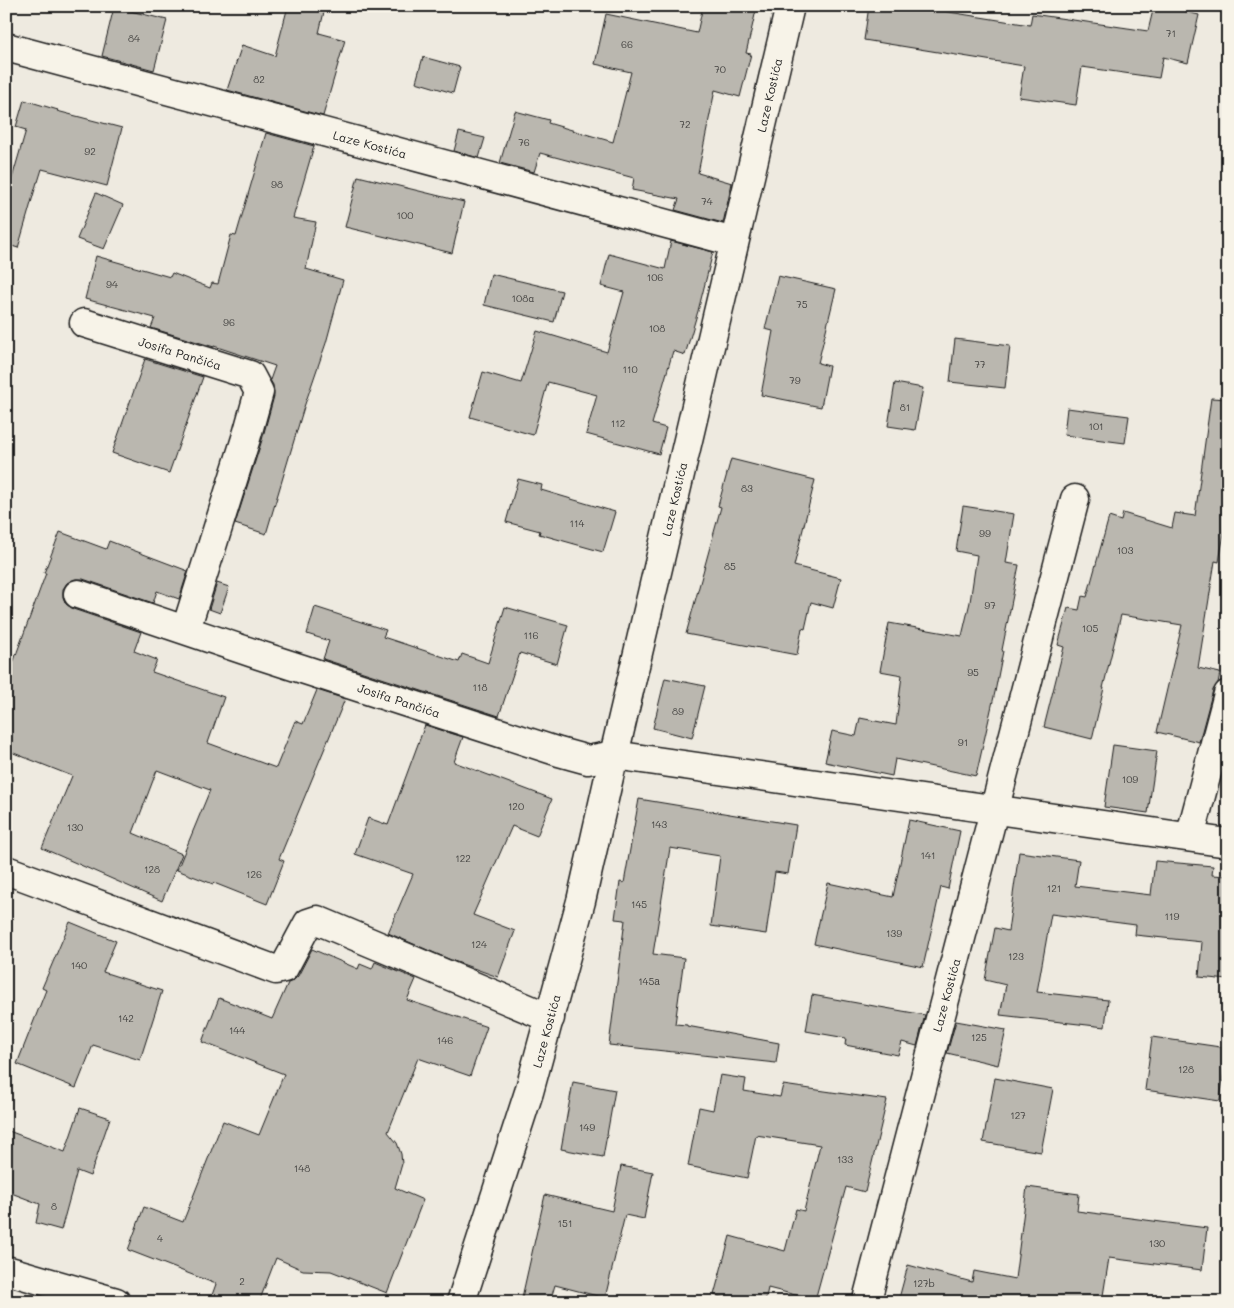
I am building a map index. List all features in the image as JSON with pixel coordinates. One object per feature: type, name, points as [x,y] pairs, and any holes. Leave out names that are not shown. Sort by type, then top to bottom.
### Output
[{"type":"street","name":"Laze Kostića","points":[[461,1302],[529,1092],[582,901],[614,755],[790,6]]},
{"type":"street","name":"Laze Kostića","points":[[6,47],[734,242]]},
{"type":"street","name":"Josifa Pančića","points":[[84,323],[250,375],[259,392],[248,435],[186,629]]},
{"type":"street","name":"Laze Kostića","points":[[868,1296],[1075,500]]},
{"type":"street","name":"Josifa Pančića","points":[[78,594],[559,752],[588,760],[614,755]]},
{"type":"street","points":[[1190,837],[1228,694]]},
{"type":"street","points":[[614,755],[1228,842]]},
{"type":"street","points":[[6,870],[276,970],[284,968],[308,923],[317,920],[550,1018]]},
{"type":"street","points":[[6,1270],[116,1302]]},
{"type":"building","points":[[288,6],[302,6],[324,12],[319,33],[345,40],[323,116],[227,90],[242,45],[275,56]]},
{"type":"building","points":[[703,6],[757,6],[746,53],[751,54],[740,97],[715,90],[698,173],[732,183],[723,223],[675,210],[679,199],[632,190],[634,178],[540,153],[534,172],[500,163],[515,111],[549,120],[548,123],[613,142],[631,72],[595,64],[606,14],[697,33]]},
{"type":"building","points":[[869,6],[911,6],[1030,25],[1032,14],[1148,31],[1154,6],[1163,6],[1199,15],[1188,63],[1163,57],[1159,78],[1082,67],[1076,105],[1019,97],[1024,66],[864,40]]},
{"type":"building","points":[[114,7],[167,20],[154,70],[102,56]]},
{"type":"building","points":[[423,57],[460,67],[453,93],[416,82]]},
{"type":"building","points":[[24,100],[57,111],[122,128],[107,186],[42,169],[18,248],[6,244],[6,199],[26,130],[16,127]]},
{"type":"building","points":[[459,132],[485,138],[479,158],[454,151]]},
{"type":"building","points":[[266,133],[314,146],[293,218],[316,222],[306,269],[343,280],[326,343],[304,407],[266,534],[235,524],[274,396],[273,385],[270,380],[275,366],[151,328],[155,318],[85,299],[96,256],[170,277],[172,273],[210,288],[212,283],[218,284],[231,235],[236,236]]},
{"type":"building","points":[[358,176],[464,202],[452,253],[345,227]]},
{"type":"building","points":[[96,193],[123,205],[104,249],[77,239]]},
{"type":"building","points":[[671,241],[713,252],[685,355],[673,351],[652,424],[666,428],[659,454],[586,434],[597,395],[548,382],[533,435],[470,417],[483,372],[521,383],[537,331],[607,352],[624,292],[601,286],[609,254],[665,269]]},
{"type":"building","points":[[491,274],[562,291],[554,322],[484,305]]},
{"type":"building","points":[[778,276],[836,289],[818,363],[829,366],[821,407],[761,395],[773,331],[765,329]]},
{"type":"building","points":[[955,339],[1010,346],[1005,388],[950,382]]},
{"type":"building","points":[[145,359],[203,377],[169,473],[112,453]]},
{"type":"building","points":[[895,383],[923,388],[915,430],[888,426]]},
{"type":"building","points":[[1211,398],[1228,399],[1228,510],[1219,562],[1215,561],[1198,668],[1220,673],[1218,683],[1213,690],[1199,742],[1157,732],[1182,625],[1121,615],[1092,739],[1044,727],[1064,647],[1058,645],[1068,608],[1079,610],[1082,596],[1087,597],[1109,517],[1121,521],[1123,513],[1172,528],[1175,513],[1195,516]]},
{"type":"building","points":[[1067,408],[1129,416],[1125,443],[1064,435]]},
{"type":"building","points":[[731,459],[815,480],[794,566],[841,578],[833,608],[811,602],[805,629],[802,628],[797,655],[686,634],[721,507],[718,506]]},
{"type":"building","points":[[518,479],[542,485],[541,490],[615,512],[603,552],[539,534],[540,531],[506,522]]},
{"type":"building","points":[[963,506],[1014,514],[1006,563],[1019,565],[995,692],[976,776],[895,759],[892,776],[825,762],[832,731],[856,736],[860,718],[896,725],[902,675],[880,671],[889,623],[962,636],[970,602],[977,555],[956,551]]},
{"type":"building","points":[[60,532],[106,549],[109,541],[188,571],[179,599],[157,591],[153,603],[83,579],[75,579],[67,583],[63,589],[63,597],[66,604],[73,609],[141,632],[134,651],[157,660],[152,672],[224,697],[208,743],[276,768],[295,721],[303,724],[317,690],[345,699],[279,859],[284,861],[267,904],[177,870],[210,790],[157,770],[133,833],[182,854],[162,901],[42,848],[72,776],[6,750],[6,661],[13,663]]},
{"type":"building","points":[[217,583],[229,587],[220,613],[209,609]]},
{"type":"building","points":[[315,607],[386,630],[383,637],[459,662],[462,654],[488,663],[505,607],[568,625],[557,664],[520,653],[499,716],[323,659],[329,641],[307,634]]},
{"type":"building","points":[[665,678],[705,686],[692,738],[653,728]]},
{"type":"building","points":[[425,725],[463,737],[454,762],[552,799],[537,836],[512,826],[473,915],[515,931],[498,977],[451,960],[388,933],[413,874],[355,854],[368,818],[388,825]]},
{"type":"building","points":[[1113,745],[1157,751],[1148,813],[1104,807]]},
{"type":"building","points":[[639,799],[796,825],[788,874],[775,872],[766,934],[711,926],[720,856],[670,848],[653,954],[684,958],[675,1024],[779,1043],[776,1063],[609,1045],[625,920],[615,919],[620,882],[624,883]]},
{"type":"building","points":[[909,820],[960,831],[948,889],[941,887],[923,967],[814,944],[828,883],[893,897]]},
{"type":"building","points":[[1019,852],[1079,860],[1075,886],[1151,895],[1155,861],[1213,866],[1212,875],[1228,876],[1228,980],[1199,977],[1202,942],[1135,935],[1136,925],[1051,914],[1037,992],[1108,1000],[1105,1027],[1000,1015],[1006,985],[985,980],[995,928],[1008,931]]},
{"type":"building","points":[[70,922],[116,941],[103,972],[162,991],[140,1060],[93,1045],[76,1088],[17,1064],[46,990],[42,988]]},
{"type":"building","points":[[312,949],[358,969],[360,964],[372,969],[375,962],[416,979],[407,1000],[487,1027],[470,1076],[418,1058],[388,1132],[397,1143],[401,1154],[402,1164],[395,1188],[423,1200],[387,1293],[331,1271],[303,1270],[276,1258],[259,1302],[230,1302],[212,1295],[216,1284],[128,1250],[144,1207],[183,1222],[223,1121],[259,1135],[284,1074],[202,1042],[219,998],[272,1019],[288,983],[298,976]]},
{"type":"building","points":[[812,995],[925,1015],[917,1046],[902,1042],[898,1055],[845,1045],[846,1038],[806,1031]]},
{"type":"building","points":[[956,1021],[1006,1030],[998,1065],[947,1053]]},
{"type":"building","points":[[1152,1037],[1227,1048],[1220,1101],[1145,1090]]},
{"type":"building","points":[[720,1075],[746,1079],[744,1091],[780,1097],[783,1085],[887,1100],[865,1192],[846,1187],[815,1300],[768,1288],[765,1302],[739,1302],[714,1295],[730,1236],[785,1251],[796,1209],[804,1211],[820,1145],[756,1135],[747,1178],[688,1166],[699,1107],[713,1110]]},
{"type":"building","points":[[995,1078],[1053,1089],[1041,1152],[983,1142]]},
{"type":"building","points":[[573,1082],[615,1090],[603,1157],[561,1149]]},
{"type":"building","points":[[80,1108],[110,1118],[90,1176],[77,1171],[61,1230],[36,1223],[40,1204],[6,1191],[6,1130],[65,1152]]},
{"type":"building","points":[[621,1166],[653,1172],[644,1219],[625,1215],[605,1298],[555,1285],[550,1302],[521,1302],[545,1195],[612,1211]]},
{"type":"building","points":[[1027,1187],[1079,1194],[1077,1211],[1207,1228],[1202,1270],[1109,1258],[1102,1302],[898,1302],[908,1265],[972,1282],[974,1271],[1015,1279]]}]
